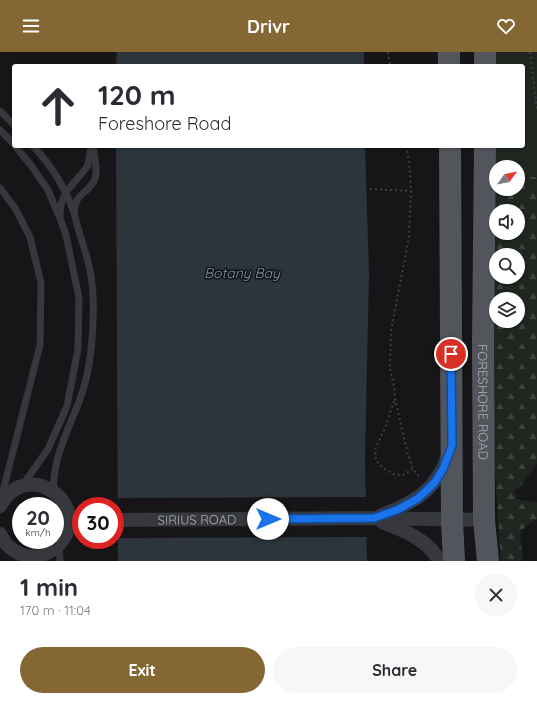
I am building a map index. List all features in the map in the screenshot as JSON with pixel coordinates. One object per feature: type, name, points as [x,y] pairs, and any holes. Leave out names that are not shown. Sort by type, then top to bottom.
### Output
[{"type":"main road","points":[[449,52],[449,64]]},
{"type":"main road","points":[[485,52],[485,64]]},
{"type":"main road","points":[[450,148],[452,520],[454,561]]},
{"type":"main road","name":"FORESHORE ROAD","points":[[485,148],[483,343],[484,520],[488,561]]},
{"type":"street","name":"SIRIUS ROAD","points":[[374,518],[397,510],[417,499],[426,491],[435,482],[443,469],[452,446]]},
{"type":"street","points":[[0,505],[12,491],[22,486],[33,484],[44,486],[54,492],[62,500],[72,517]]},
{"type":"street","name":"SIRIUS ROAD","points":[[374,518],[396,527],[425,543],[436,554],[439,561]]},
{"type":"street","name":"SIRIUS ROAD","points":[[124,520],[374,518],[484,520]]},
{"type":"street","points":[[64,538],[72,525]]},
{"type":"street","points":[[0,534],[11,549],[23,558],[42,556],[54,549]]},
{"type":"lane","points":[[0,111],[12,123]]},
{"type":"lane","points":[[0,130],[12,142]]},
{"type":"lane","points":[[17,148],[48,190],[60,218],[66,235],[79,298],[78,349],[67,406],[48,449],[22,486]]},
{"type":"lane","points":[[35,148],[66,192],[74,213],[90,268],[93,302],[91,347],[83,389],[58,459],[53,478],[54,492]]},
{"type":"lane","points":[[60,218],[61,204],[66,192],[88,165],[92,148]]},
{"type":"lane","points":[[74,213],[77,198],[89,188],[94,180],[96,172],[92,148]]},
{"type":"lane","points":[[0,188],[15,208],[30,237],[41,283],[40,345],[0,505]]},
{"type":"lane","points":[[59,549],[60,561]]},
{"type":"path","points":[[388,52],[390,64]]},
{"type":"path","points":[[530,52],[537,111]]},
{"type":"path","points":[[395,399],[376,450],[376,460],[385,469],[395,475],[403,474],[413,469],[407,451],[395,399],[390,368],[391,331],[409,238],[411,191],[410,161],[407,148]]},
{"type":"path","points":[[370,189],[411,191]]},
{"type":"green space","points":[[493,52],[537,52],[537,177],[525,176],[525,160],[492,160],[492,148],[525,148],[525,64],[493,64]]},
{"type":"green space","points":[[525,176],[537,177],[537,463],[522,485],[514,490],[517,498],[537,502],[537,519],[524,528],[520,535],[523,561],[501,561],[492,429],[492,328],[525,328],[525,292],[492,292],[492,284],[525,284],[525,248],[492,248],[492,240],[525,240],[525,204],[492,204],[492,196],[525,196]]},
{"type":"water","points":[[117,52],[364,52],[364,64],[116,64]]},
{"type":"water","name":"Botany Bay","points":[[116,148],[365,148],[369,273],[365,459],[367,561],[118,561],[118,549],[124,549],[124,497],[118,497]]},
{"type":"pier","points":[[367,497],[368,537],[124,538],[124,498]]},
{"type":"route","points":[[268,519],[374,518],[397,510],[417,499],[426,491],[435,482],[443,469],[452,446],[451,354]]}]
